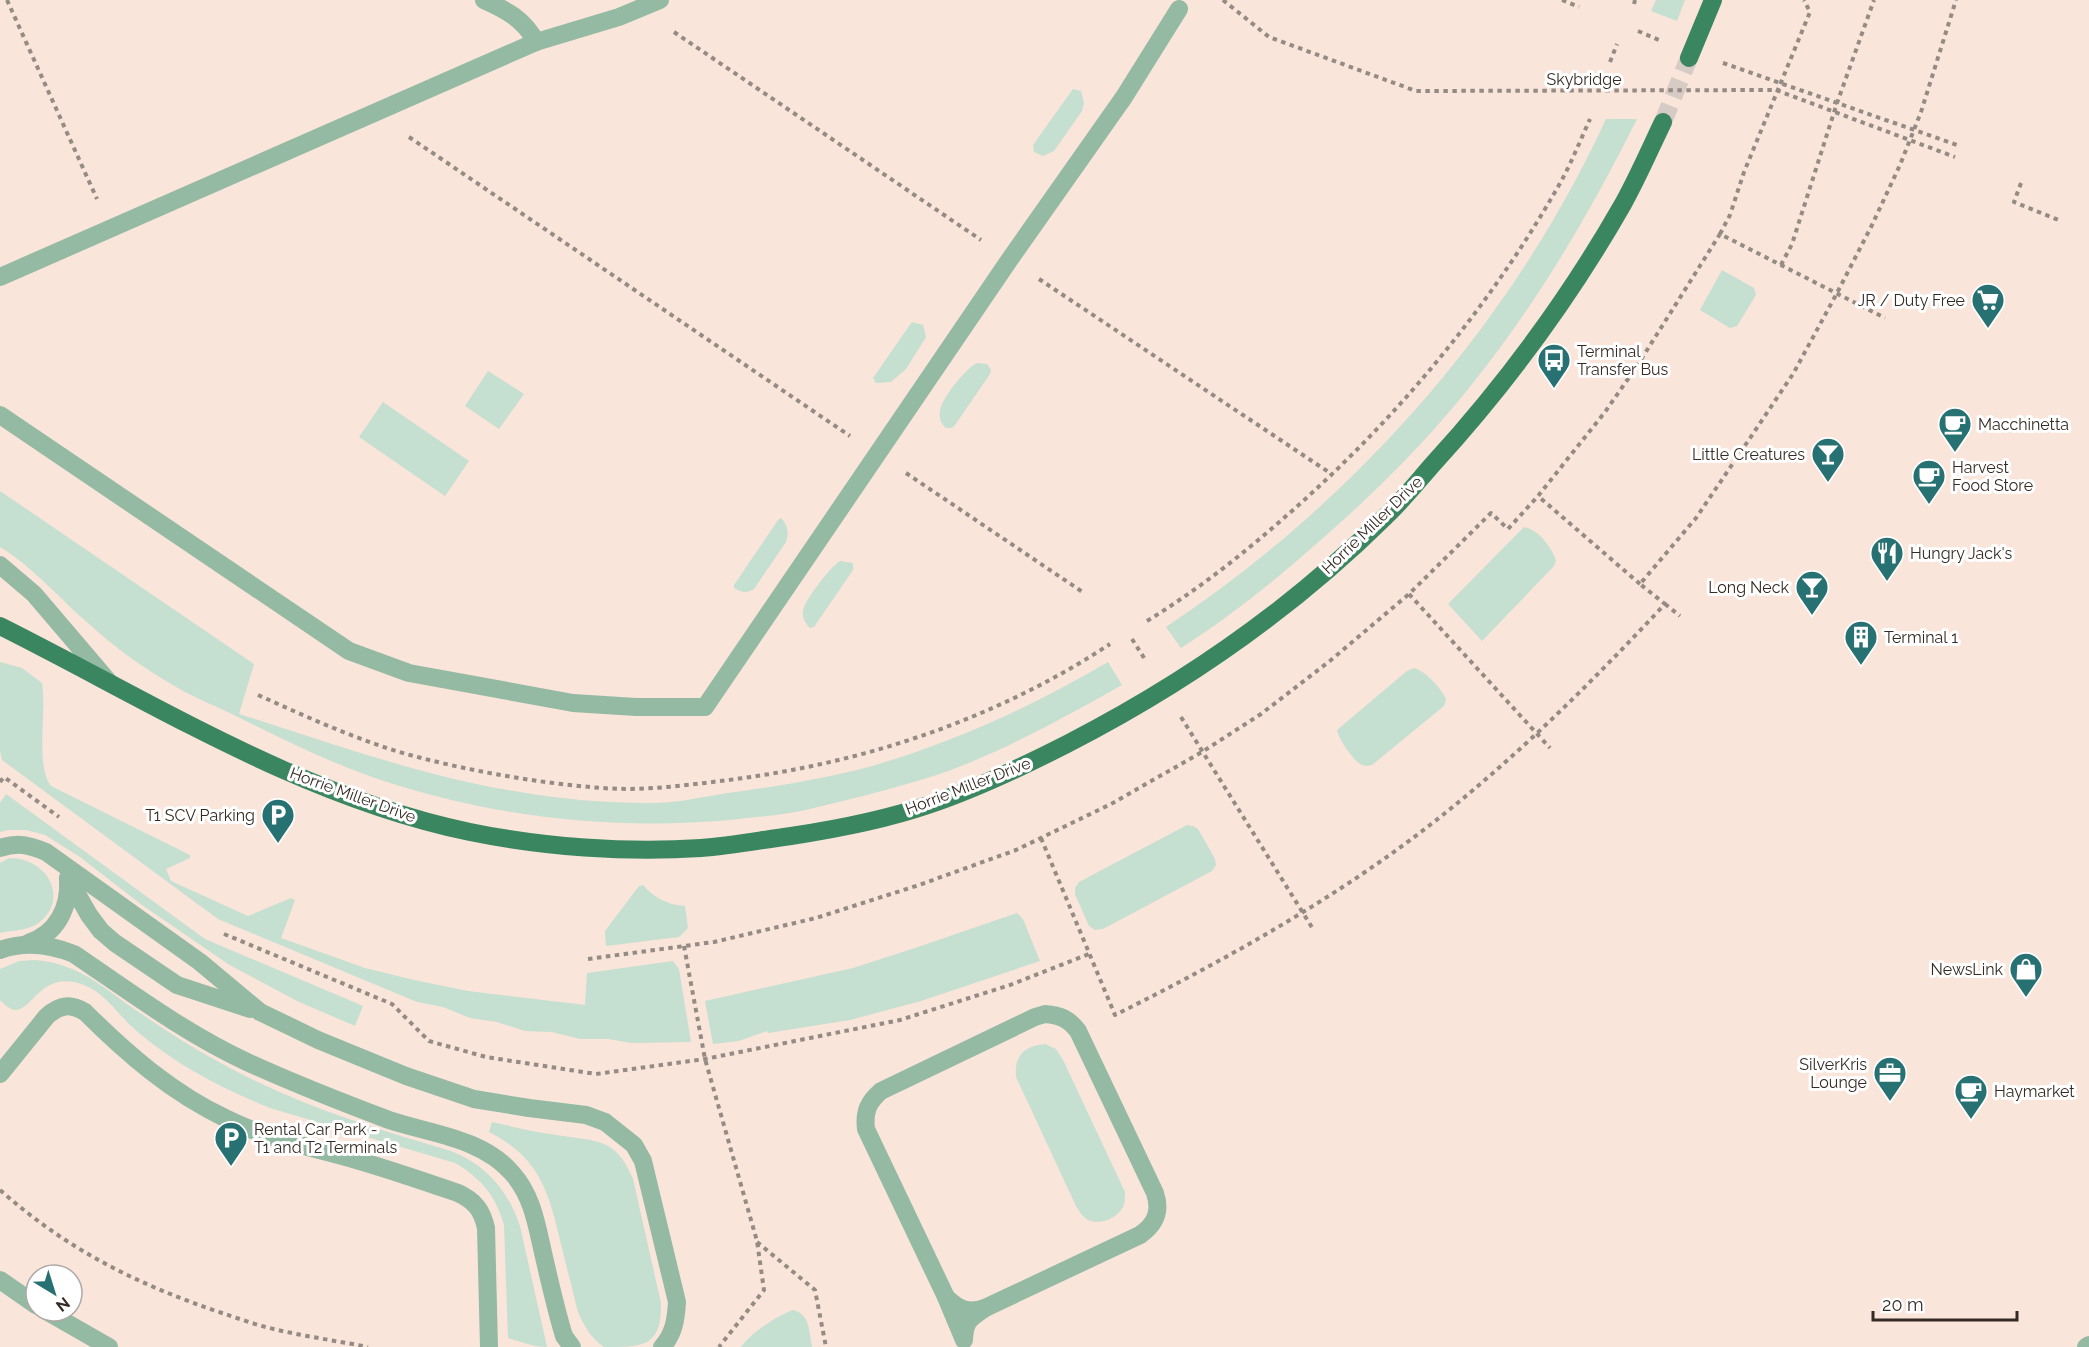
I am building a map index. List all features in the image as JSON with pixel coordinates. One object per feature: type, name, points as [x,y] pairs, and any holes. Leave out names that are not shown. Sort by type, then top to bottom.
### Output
[{"type":"main road","points":[[1689,58],[1713,0]]},
{"type":"main road","name":"Horrie Miller Drive","points":[[0,626],[188,724],[286,771],[392,813],[471,832],[568,847],[703,848],[850,827],[927,806],[1018,769],[1164,691],[1226,650],[1314,581],[1387,515],[1465,429],[1520,361],[1574,283],[1626,200],[1663,122]]},
{"type":"street","points":[[484,0],[511,13],[531,32],[536,42]]},
{"type":"street","points":[[0,277],[536,42],[619,17],[660,0]]},
{"type":"street","points":[[0,415],[349,651],[409,673],[573,703],[636,707],[705,707],[1010,259],[1124,97],[1179,9]]},
{"type":"street","points":[[0,565],[34,594],[109,682]]},
{"type":"street","points":[[0,633],[26,639]]},
{"type":"street","points":[[0,848],[13,843],[30,845],[46,852],[200,962],[260,1012]]},
{"type":"street","points":[[46,852],[60,865],[101,931],[177,985],[260,1012],[318,1040],[406,1076],[474,1099],[586,1115],[605,1122],[620,1132],[634,1145],[643,1161],[677,1302],[676,1322],[669,1340],[662,1347]]},
{"type":"street","points":[[0,950],[35,941],[48,933],[60,921],[69,893],[68,878]]},
{"type":"street","points":[[21,945],[38,944],[56,947],[74,954],[175,1023],[244,1061],[321,1094],[392,1120],[479,1147],[498,1160],[525,1190],[534,1214],[558,1316],[564,1336],[572,1347]]},
{"type":"street","points":[[0,1074],[47,1016],[55,1009],[65,1005],[76,1006],[145,1068],[227,1120],[279,1140],[354,1159],[458,1192],[470,1199],[483,1215],[486,1228],[489,1347]]},
{"type":"street","points":[[946,1297],[955,1306],[965,1310],[976,1311],[985,1308],[1140,1235],[1154,1221],[1158,1202],[1155,1193],[1078,1031],[1064,1017],[1055,1014],[1035,1017],[881,1092],[872,1099],[867,1108],[864,1119],[866,1129],[946,1297],[965,1344]]},
{"type":"street","points":[[0,1280],[24,1297]]},
{"type":"street","points":[[965,1344],[965,1328],[968,1320],[985,1308]]},
{"type":"street","points":[[67,1323],[109,1347]]},
{"type":"path","points":[[7,0],[110,229]]},
{"type":"path","name":"Skybridge","points":[[1223,0],[1269,38],[1416,91],[1776,90],[1955,157]]},
{"type":"path","points":[[1562,0],[1580,7]]},
{"type":"path","points":[[588,959],[714,942],[816,918],[1016,850],[1111,804],[1202,752],[1261,714],[1409,594],[1491,513],[1508,529],[1538,496],[1605,411],[1694,279],[1720,234],[1730,215],[1744,172],[1810,12],[1804,0]]},
{"type":"path","points":[[1781,265],[1792,244],[1837,103],[1874,0]]},
{"type":"path","points":[[1640,584],[1702,509],[1793,374],[1837,293],[1872,225],[1914,130],[1956,0]]},
{"type":"path","points":[[1638,31],[1668,44]]},
{"type":"path","points":[[1610,62],[1617,44]]},
{"type":"path","points":[[1716,61],[1960,146]]},
{"type":"path","points":[[1147,621],[1222,569],[1260,539],[1333,475],[1415,387],[1462,330],[1530,233],[1560,183],[1590,119]]},
{"type":"path","points":[[400,141],[410,137],[1084,592]]},
{"type":"path","points":[[2021,183],[2014,202],[2061,221]]},
{"type":"path","points":[[1720,234],[1885,318]]},
{"type":"path","points":[[1538,496],[1680,616]]},
{"type":"path","points":[[1409,594],[1550,748]]},
{"type":"path","points":[[1041,838],[1115,1015],[1206,969],[1302,913],[1430,825],[1537,734],[1596,678],[1665,604]]},
{"type":"path","points":[[1132,639],[1150,667]]},
{"type":"path","points":[[258,695],[331,728],[406,753],[458,766],[549,783],[605,788],[663,788],[785,773],[898,745],[999,705],[1047,681],[1110,644]]},
{"type":"path","points":[[1177,711],[1312,929]]},
{"type":"path","points":[[0,782],[4,777],[60,818]]},
{"type":"path","points":[[222,933],[392,1004],[429,1041],[486,1057],[597,1074],[705,1059],[900,1020],[987,993],[1089,954]]},
{"type":"path","points":[[684,946],[705,1059],[757,1241],[764,1290],[719,1347]]},
{"type":"path","points":[[0,1190],[69,1243],[126,1276],[174,1297],[277,1330],[368,1347]]},
{"type":"path","points":[[757,1241],[815,1290],[826,1347]]},
{"type":"shaded area","points":[[0,0],[2089,0],[2089,1347],[0,1347]]},
{"type":"green space","points":[[1656,0],[1685,0],[1677,21],[1651,11]]},
{"type":"green space","points":[[1073,89],[1081,91],[1084,103],[1082,111],[1054,151],[1043,156],[1034,152],[1033,145]]},
{"type":"green space","points":[[1606,119],[1637,119],[1565,251],[1503,344],[1461,398],[1376,490],[1330,532],[1246,603],[1181,648],[1166,627],[1235,577],[1301,523],[1363,465],[1421,403],[1475,337],[1524,268],[1568,195]]},
{"type":"green space","points":[[1722,270],[1754,288],[1756,295],[1737,326],[1730,328],[1700,310]]},
{"type":"green space","points":[[912,322],[923,325],[926,337],[906,369],[891,382],[876,383],[873,378]]},
{"type":"green space","points":[[977,363],[987,364],[991,370],[990,374],[955,425],[952,428],[946,428],[940,418],[941,406],[955,384]]},
{"type":"green space","points":[[488,371],[524,394],[499,429],[465,406]]},
{"type":"green space","points":[[383,402],[469,461],[445,496],[359,437]]},
{"type":"green space","points":[[0,491],[254,664],[239,714],[413,768],[484,786],[583,800],[657,803],[687,800],[837,775],[880,764],[981,727],[1033,703],[1108,662],[1122,685],[1017,741],[951,770],[919,781],[800,811],[770,816],[687,823],[601,822],[516,813],[432,795],[351,769],[193,696],[154,674],[109,641],[35,573],[0,547]]},
{"type":"green space","points":[[781,518],[787,530],[786,542],[754,589],[744,592],[734,588],[734,585]]},
{"type":"green space","points":[[1524,527],[1539,535],[1548,545],[1556,560],[1554,566],[1482,641],[1448,604]]},
{"type":"green space","points":[[840,561],[853,563],[853,570],[814,627],[810,628],[803,616],[805,606],[819,584]]},
{"type":"green space","points":[[0,662],[22,668],[42,683],[42,752],[46,777],[51,786],[190,855],[190,858],[166,869],[171,881],[248,916],[291,898],[295,900],[281,938],[365,968],[468,991],[585,1005],[587,973],[673,961],[679,969],[691,1042],[632,1043],[608,1039],[580,1039],[552,1032],[525,1031],[497,1022],[470,1018],[443,1007],[417,1002],[218,919],[2,760],[0,751]]},
{"type":"green space","points":[[1414,668],[1428,676],[1440,690],[1446,699],[1444,706],[1372,765],[1362,765],[1347,749],[1337,730],[1407,671]]},
{"type":"green space","points":[[6,794],[205,939],[363,1006],[355,1026],[297,1001],[228,964],[142,905],[80,857],[45,835],[26,830],[0,832],[0,803]]},
{"type":"green space","points":[[1187,825],[1198,829],[1215,859],[1216,865],[1212,871],[1103,929],[1095,930],[1089,926],[1075,894],[1075,888],[1079,882]]},
{"type":"green space","points":[[9,858],[35,865],[45,873],[51,883],[52,904],[47,915],[37,924],[0,933],[0,863]]},
{"type":"green space","points":[[643,885],[662,900],[685,906],[688,928],[679,937],[606,946],[605,931],[639,886]]},
{"type":"green space","points":[[1017,913],[1023,919],[1040,961],[921,1001],[850,1020],[768,1033],[767,1031],[739,1041],[713,1044],[705,1001],[853,968]]},
{"type":"green space","points":[[34,960],[66,967],[93,980],[186,1043],[255,1081],[337,1115],[451,1151],[485,1171],[509,1201],[520,1226],[547,1347],[508,1338],[504,1225],[492,1197],[472,1175],[455,1163],[270,1108],[218,1085],[154,1045],[132,1027],[100,994],[84,985],[69,981],[58,982],[40,991],[22,1008],[11,1009],[0,1000],[0,969],[19,961]]},
{"type":"green space","points":[[1045,1044],[1056,1049],[1064,1062],[1125,1192],[1125,1202],[1120,1211],[1112,1218],[1101,1222],[1090,1221],[1076,1206],[1016,1077],[1017,1063],[1022,1053],[1031,1047]]},
{"type":"green space","points":[[492,1122],[598,1142],[614,1150],[622,1158],[633,1179],[661,1303],[658,1328],[648,1342],[639,1345],[604,1347],[588,1331],[578,1312],[556,1222],[545,1190],[530,1164],[519,1152],[489,1132]]},
{"type":"green space","points":[[793,1310],[806,1319],[812,1347],[741,1347],[764,1326]]},
{"type":"tunnel","points":[[1663,122],[1689,58]]},
{"type":"place","name":"JR / Duty Free","points":[[1988,329]]},
{"type":"place","name":"Terminal Transfer Bus","points":[[1554,389]]},
{"type":"place","name":"Macchinetta","points":[[1955,453]]},
{"type":"place","name":"Little Creatures","points":[[1828,483]]},
{"type":"place","name":"Harvest Food Store","points":[[1929,505]]},
{"type":"place","name":"Hungry Jack's","points":[[1887,582]]},
{"type":"place","name":"Long Neck","points":[[1812,616]]},
{"type":"place","name":"Terminal 1","points":[[1861,666]]},
{"type":"place","name":"T1 SCV Parking","points":[[278,844]]},
{"type":"place","name":"NewsLink","points":[[2026,998]]},
{"type":"place","name":"SilverKris Lounge","points":[[1890,1102]]},
{"type":"place","name":"Haymarket","points":[[1971,1120]]},
{"type":"place","name":"Rental Car Park - T1 and T2 Terminals","points":[[231,1167]]}]
